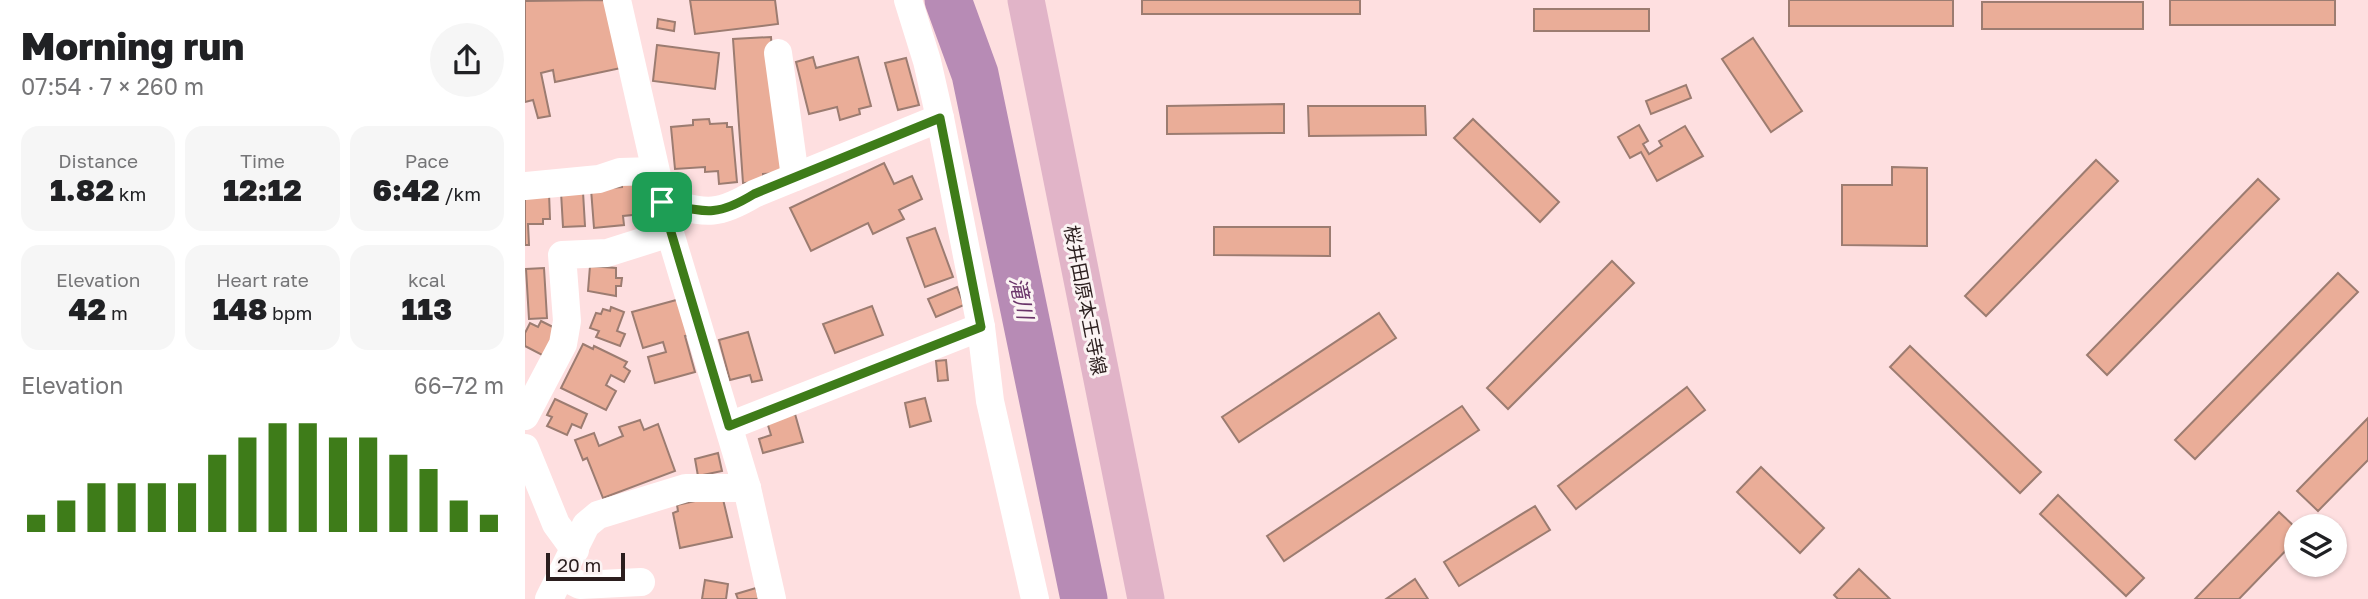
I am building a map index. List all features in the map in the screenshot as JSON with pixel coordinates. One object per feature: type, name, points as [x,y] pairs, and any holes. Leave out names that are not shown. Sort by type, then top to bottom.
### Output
[{"type":"main road","name":"桜井田原本王寺線","points":[[1026,0],[1146,599]]},
{"type":"street","points":[[617,0],[670,233],[747,488],[772,599]]},
{"type":"street","points":[[908,0],[927,61],[940,118],[981,327],[990,401],[1035,599]]},
{"type":"street","points":[[778,53],[795,177]]},
{"type":"street","points":[[662,202],[716,212],[940,118]]},
{"type":"street","points":[[525,186],[599,179],[620,172],[655,171]]},
{"type":"street","points":[[525,416],[563,344],[567,321],[562,255],[607,253],[670,233]]},
{"type":"street","points":[[729,426],[981,327]]},
{"type":"street","points":[[525,449],[556,524],[575,550]]},
{"type":"street","points":[[556,588],[586,524],[598,515],[686,488],[747,488]]},
{"type":"street","points":[[556,588],[641,582]]},
{"type":"building","points":[[606,0],[621,68],[555,82],[553,70],[541,73],[550,116],[538,118],[533,100],[525,102],[525,1]]},
{"type":"building","points":[[690,0],[775,0],[778,24],[695,34]]},
{"type":"building","points":[[1142,0],[1360,0],[1360,14],[1142,14]]},
{"type":"building","points":[[1789,0],[1953,0],[1953,26],[1789,26]]},
{"type":"building","points":[[2170,0],[2335,0],[2335,25],[2170,25]]},
{"type":"building","points":[[1982,2],[2143,2],[2143,29],[1982,29]]},
{"type":"building","points":[[1534,9],[1649,9],[1649,31],[1534,31]]},
{"type":"building","points":[[658,19],[675,22],[674,31],[657,28]]},
{"type":"building","points":[[771,37],[782,173],[763,174],[763,182],[743,183],[733,39]]},
{"type":"building","points":[[1753,38],[1802,111],[1771,132],[1722,59]]},
{"type":"building","points":[[657,45],[719,53],[715,89],[653,81]]},
{"type":"building","points":[[813,57],[816,68],[858,57],[871,106],[859,109],[860,114],[840,120],[837,107],[809,114],[796,62]]},
{"type":"building","points":[[906,58],[919,105],[898,110],[885,63]]},
{"type":"building","points":[[1686,85],[1691,98],[1651,114],[1646,101]]},
{"type":"building","points":[[1284,104],[1284,133],[1167,134],[1167,106]]},
{"type":"building","points":[[1308,106],[1425,106],[1426,135],[1309,136]]},
{"type":"building","points":[[709,119],[710,124],[727,123],[727,127],[732,127],[737,182],[719,184],[718,171],[705,172],[705,167],[675,169],[671,127],[693,125],[693,120]]},
{"type":"building","points":[[1473,119],[1559,202],[1540,222],[1454,138]]},
{"type":"building","points":[[1639,125],[1648,141],[1643,144],[1649,154],[1662,146],[1659,141],[1685,126],[1703,156],[1657,181],[1641,152],[1630,158],[1618,137]]},
{"type":"building","points":[[2096,160],[2118,181],[1986,316],[1965,296]]},
{"type":"building","points":[[884,163],[894,184],[912,176],[922,199],[899,210],[904,219],[873,234],[868,223],[811,251],[790,208]]},
{"type":"building","points":[[1892,167],[1927,168],[1927,246],[1842,245],[1842,185],[1892,185]]},
{"type":"building","points":[[2258,179],[2279,199],[2107,375],[2087,355]]},
{"type":"building","points":[[644,180],[646,206],[643,207],[643,214],[623,216],[624,225],[594,228],[591,189],[622,187],[622,181]]},
{"type":"building","points":[[561,192],[583,192],[585,226],[563,227]]},
{"type":"building","points":[[549,193],[550,219],[543,219],[543,224],[528,224],[529,245],[525,245],[525,194]]},
{"type":"building","points":[[1214,227],[1330,227],[1330,256],[1214,255]]},
{"type":"building","points":[[935,228],[953,277],[925,287],[907,238]]},
{"type":"building","points":[[1612,261],[1634,283],[1508,409],[1487,388]]},
{"type":"building","points":[[590,266],[616,268],[616,278],[622,278],[621,286],[616,286],[616,296],[588,291]]},
{"type":"building","points":[[544,268],[547,318],[529,319],[526,269]]},
{"type":"building","points":[[2338,273],[2358,292],[2195,459],[2175,440]]},
{"type":"building","points":[[957,287],[964,305],[936,317],[928,299]]},
{"type":"building","points":[[680,299],[690,335],[685,336],[695,372],[655,383],[648,357],[666,352],[663,342],[643,348],[632,312]]},
{"type":"building","points":[[872,306],[883,335],[835,353],[823,324]]},
{"type":"building","points":[[611,307],[624,312],[617,331],[625,334],[620,346],[596,337],[599,331],[590,328],[596,313],[601,314],[603,309],[610,311]]},
{"type":"building","points":[[1379,313],[1396,338],[1239,442],[1222,417]]},
{"type":"building","points":[[541,321],[557,329],[544,356],[525,346],[525,333],[530,323],[538,327]]},
{"type":"building","points":[[748,332],[762,380],[752,382],[750,375],[730,380],[719,340]]},
{"type":"building","points":[[583,344],[593,349],[594,346],[627,362],[624,367],[630,371],[624,382],[611,375],[606,385],[616,391],[606,410],[561,388]]},
{"type":"building","points":[[1910,346],[2041,472],[2020,493],[1890,367]]},
{"type":"building","points":[[946,360],[948,380],[938,381],[936,361]]},
{"type":"building","points":[[1687,387],[1705,410],[1576,509],[1558,486]]},
{"type":"building","points":[[925,398],[931,421],[910,427],[905,403]]},
{"type":"building","points":[[555,399],[587,414],[581,428],[572,424],[567,435],[547,426],[552,417],[547,415]]},
{"type":"building","points":[[1462,406],[1479,430],[1284,561],[1267,536]]},
{"type":"building","points":[[795,414],[803,442],[763,453],[759,439],[771,435],[767,422]]},
{"type":"building","points":[[2368,418],[2368,460],[2318,511],[2297,491]]},
{"type":"building","points":[[640,420],[644,430],[658,424],[675,471],[603,498],[587,458],[583,460],[575,440],[594,433],[599,446],[623,436],[619,427]]},
{"type":"building","points":[[718,453],[722,471],[698,476],[695,459]]},
{"type":"building","points":[[1761,467],[1824,528],[1800,553],[1737,492]]},
{"type":"building","points":[[722,495],[732,537],[680,548],[673,513],[678,511],[677,505]]},
{"type":"building","points":[[2058,495],[2144,578],[2126,596],[2040,514]]},
{"type":"building","points":[[1535,506],[1550,530],[1459,586],[1444,562]]},
{"type":"building","points":[[2279,512],[2284,517],[2284,552],[2239,599],[2195,599]]},
{"type":"building","points":[[1859,569],[1890,599],[1838,599],[1834,595]]},
{"type":"building","points":[[1415,579],[1428,599],[1386,599]]},
{"type":"building","points":[[705,580],[728,584],[726,599],[702,599]]},
{"type":"building","points":[[756,588],[759,599],[738,599],[736,594]]},
{"type":"waterway","name":"滝川","points":[[948,0],[975,74],[1084,599]]},
{"type":"route","points":[[940,118],[981,327],[729,426],[662,202],[716,212],[940,118]]}]
